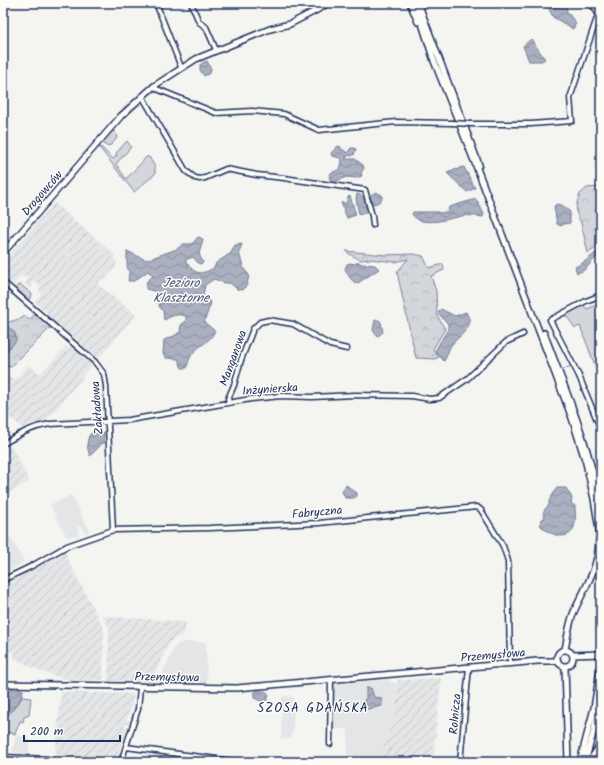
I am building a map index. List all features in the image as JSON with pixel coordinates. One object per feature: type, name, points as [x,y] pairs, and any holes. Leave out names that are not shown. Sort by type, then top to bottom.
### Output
[{"type":"main road","points":[[274,28],[303,15],[324,3]]},
{"type":"main road","points":[[274,28],[290,24],[328,3]]},
{"type":"main road","points":[[410,3],[426,39],[512,258],[572,418],[586,463],[601,542]]},
{"type":"main road","points":[[418,3],[419,14],[426,39]]},
{"type":"main road","points":[[418,3],[577,417],[591,462],[601,508]]},
{"type":"main road","name":"Drogowców","points":[[3,253],[121,116],[154,86],[181,67],[216,50],[274,28]]},
{"type":"main road","points":[[565,667],[560,664],[557,659],[561,651],[565,650],[572,616],[595,568],[598,554],[599,530]]},
{"type":"main road","points":[[565,650],[570,652],[573,658],[571,664],[565,667]]},
{"type":"main road","points":[[573,658],[599,655]]},
{"type":"main road","name":"Przemysłowa","points":[[3,684],[237,688],[557,659]]},
{"type":"main road","points":[[580,762],[594,708],[601,664]]},
{"type":"main road","points":[[565,667],[568,762]]},
{"type":"main road","points":[[585,762],[601,698]]},
{"type":"main road","points":[[590,762],[601,744]]},
{"type":"street","points":[[156,3],[181,67]]},
{"type":"street","points":[[191,3],[199,22],[206,27],[216,50]]},
{"type":"street","points":[[154,86],[157,89],[216,114],[252,111],[284,114],[319,130],[390,122],[531,124],[572,121],[570,98],[598,15],[596,9],[589,3]]},
{"type":"street","points":[[142,96],[186,171],[195,178],[205,178],[226,169],[257,175],[365,190],[373,225]]},
{"type":"street","name":"Zakładowa","points":[[3,282],[95,362],[102,370],[106,380],[113,530]]},
{"type":"street","points":[[601,295],[586,301],[550,320],[579,376],[601,430]]},
{"type":"street","name":"Manganowa","points":[[229,403],[228,399],[234,385],[241,360],[253,329],[260,322],[269,320],[293,324],[330,345],[348,349]]},
{"type":"street","name":"Inżynierska","points":[[3,444],[27,430],[50,424],[129,420],[251,399],[281,396],[312,397],[356,395],[412,396],[430,399],[439,398],[467,379],[506,342],[523,334]]},
{"type":"street","name":"Fabryczna","points":[[3,580],[67,546],[113,530],[210,528],[318,523],[477,507],[481,510],[503,546],[508,561],[510,663]]},
{"type":"street","name":"Rolnicza","points":[[460,762],[469,667]]},
{"type":"street","points":[[330,744],[331,680]]},
{"type":"street","points":[[121,762],[138,709],[140,687]]},
{"type":"street","points":[[126,747],[239,762]]},
{"type":"street","points":[[3,756],[48,759],[57,762]]},
{"type":"shaded area","points":[[54,203],[113,253],[117,266],[105,281],[102,278],[97,284],[136,315],[98,359],[48,316],[47,313],[35,302],[42,293],[39,290],[40,287],[34,281],[31,284],[33,286],[30,289],[25,284],[28,281],[26,279],[28,277],[27,275],[24,277],[21,275],[14,284],[3,276],[3,263]]},
{"type":"shaded area","points":[[65,345],[69,349],[72,347],[80,353],[80,356],[88,359],[93,364],[44,423],[32,426],[30,424],[23,428],[3,412],[3,373],[4,372],[14,380],[29,365],[40,374],[65,348]]},
{"type":"shaded area","points":[[8,446],[12,447],[29,481],[3,497],[3,449]]},
{"type":"shaded area","points":[[71,495],[90,531],[85,533],[81,526],[77,527],[79,535],[67,537],[50,505]]},
{"type":"shaded area","points":[[7,531],[24,561],[3,574],[3,532]]},
{"type":"shaded area","points":[[66,552],[67,558],[104,629],[103,680],[69,680],[42,672],[14,658],[14,652],[5,652],[3,650],[3,584]]},
{"type":"shaded area","points":[[103,616],[186,622],[185,631],[181,636],[170,642],[154,675],[148,681],[108,681],[109,628]]},
{"type":"shaded area","points":[[206,642],[207,683],[160,684],[160,678],[175,647],[179,643]]},
{"type":"shaded area","points":[[441,678],[433,762],[378,762],[395,712],[398,680]]},
{"type":"shaded area","points":[[389,680],[392,683],[397,683],[395,712],[378,762],[347,762],[348,729],[331,729],[332,683]]},
{"type":"shaded area","points":[[61,692],[133,694],[133,702],[126,720],[129,721],[128,724],[125,724],[127,727],[116,762],[63,762],[55,756]]},
{"type":"shaded area","points":[[282,696],[294,697],[293,733],[291,734],[291,739],[281,739]]},
{"type":"shaded area","points":[[16,735],[30,739],[28,754],[12,753]]},
{"type":"green space","points":[[112,131],[115,132],[117,138],[111,145],[106,146],[102,142]]},
{"type":"green space","points":[[127,141],[131,147],[116,164],[126,179],[146,157],[149,157],[155,167],[155,174],[134,192],[99,147],[113,159],[117,155],[116,153]]},
{"type":"green space","points":[[598,187],[601,204],[601,245],[588,253],[581,223],[576,212],[577,203],[580,194],[587,188]]},
{"type":"green space","points":[[346,251],[386,255],[413,254],[423,256],[429,268],[443,264],[444,270],[431,276],[436,291],[437,315],[445,329],[433,349],[439,357],[435,359],[416,358],[397,272],[408,259],[395,262],[370,259],[360,260]]},
{"type":"green space","points":[[18,285],[21,285],[32,294],[31,298],[27,299],[17,289]]},
{"type":"green space","points":[[601,303],[601,381],[580,326],[575,328],[564,315],[583,304],[587,309]]},
{"type":"green space","points":[[34,314],[38,314],[51,327],[11,367],[3,366],[3,353],[16,341],[6,325],[3,327],[3,324],[25,316],[30,320]]},
{"type":"green space","points":[[22,697],[31,698],[29,715],[24,717],[23,722],[20,721],[15,734],[3,731],[3,719],[18,704]]},
{"type":"water","points":[[566,3],[567,12],[576,23],[573,29],[553,17],[547,5]]},
{"type":"water","points":[[531,39],[545,59],[542,61],[529,61],[523,46]]},
{"type":"water","points":[[207,61],[211,69],[210,73],[204,76],[200,70],[200,65]]},
{"type":"water","points":[[338,146],[341,147],[341,150],[344,150],[347,153],[351,148],[355,148],[355,154],[351,156],[349,155],[345,159],[355,159],[363,165],[364,168],[361,173],[362,176],[356,178],[346,177],[333,183],[330,180],[329,174],[340,169],[342,162],[341,158],[332,156],[331,153]]},
{"type":"water","points":[[464,167],[475,188],[467,192],[447,173]]},
{"type":"water","points":[[376,192],[382,195],[382,199],[373,204],[370,196]]},
{"type":"water","points":[[357,194],[364,198],[368,208],[368,211],[359,215],[356,198]]},
{"type":"water","points":[[350,196],[356,215],[347,218],[341,203],[343,202],[346,204],[348,197]]},
{"type":"water","points":[[476,199],[484,214],[483,217],[466,216],[429,222],[422,221],[412,214],[413,212],[447,213],[449,207]]},
{"type":"water","points":[[557,204],[562,205],[570,212],[570,223],[561,226],[557,224],[554,207]]},
{"type":"water","name":"Jezioro Klasztorne","points":[[198,237],[203,239],[199,254],[203,263],[199,264],[193,257],[185,260],[194,271],[201,273],[214,268],[216,263],[231,253],[235,245],[242,244],[239,253],[244,269],[249,275],[247,285],[242,290],[237,289],[230,283],[224,283],[214,279],[205,285],[203,295],[211,303],[204,322],[215,331],[207,341],[195,350],[189,360],[187,368],[182,368],[178,359],[166,358],[163,354],[164,340],[180,332],[181,325],[186,321],[186,316],[177,315],[164,320],[163,311],[159,306],[160,296],[154,291],[146,289],[147,281],[153,276],[148,271],[134,281],[128,281],[129,273],[127,265],[127,251],[146,260],[177,249],[183,244],[192,244]]},
{"type":"water","points":[[601,249],[601,255],[597,257],[587,268],[577,273],[575,267]]},
{"type":"water","points":[[358,262],[362,264],[375,265],[379,269],[358,283],[355,283],[345,269],[347,264],[355,264]]},
{"type":"water","points":[[441,309],[455,316],[466,312],[470,321],[464,333],[451,345],[444,361],[435,351],[448,329],[448,324],[439,314]]},
{"type":"water","points":[[375,320],[379,320],[381,322],[383,332],[378,336],[373,330]]},
{"type":"water","points":[[6,325],[15,333],[16,341],[5,353],[3,348],[3,327]]},
{"type":"water","points":[[93,432],[104,433],[103,443],[90,456],[88,450],[88,440],[90,434]]},
{"type":"water","points":[[346,485],[357,493],[357,496],[354,498],[345,498],[342,491]]},
{"type":"water","points":[[557,488],[566,488],[572,498],[571,503],[575,506],[575,520],[573,529],[566,536],[555,535],[540,525],[542,519],[545,518],[543,513],[549,505],[549,501]]},
{"type":"water","points":[[3,688],[23,690],[19,702],[3,719]]},
{"type":"water","points":[[366,688],[371,688],[374,697],[381,698],[382,706],[368,709],[364,708]]},
{"type":"water","points":[[256,691],[267,692],[269,695],[267,700],[261,701],[254,698],[254,693]]},
{"type":"waterway","points":[[562,370],[571,366]]},
{"type":"district","name":"SZOSA GDAŃSKA","points":[[313,707]]}]
